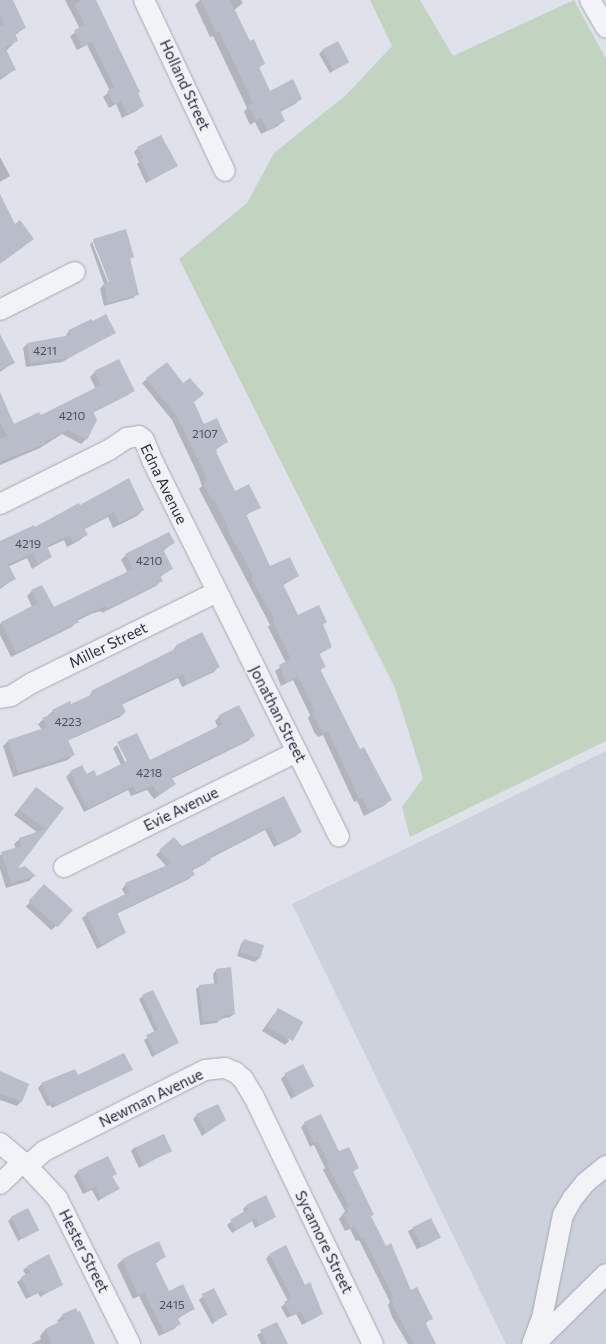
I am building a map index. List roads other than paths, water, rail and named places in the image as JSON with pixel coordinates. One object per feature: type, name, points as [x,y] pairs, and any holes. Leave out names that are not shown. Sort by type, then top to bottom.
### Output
[{"type":"street","name":"Holland Street","points":[[144,0],[225,171]]},
{"type":"street","points":[[590,0],[606,28]]},
{"type":"street","points":[[0,310],[75,272]]},
{"type":"street","name":"Edna Avenue","points":[[0,504],[109,450],[127,438],[139,436],[144,440],[217,592]]},
{"type":"street","name":"Miller Street","points":[[0,698],[11,696],[32,683],[217,592]]},
{"type":"street","name":"Jonathan Street","points":[[217,592],[339,836]]},
{"type":"street","name":"Evie Avenue","points":[[64,867],[297,752]]},
{"type":"street","name":"Newman Avenue","points":[[0,1184],[44,1151],[180,1082],[213,1068],[225,1068],[243,1079],[275,1140]]},
{"type":"street","name":"Sycamore Street","points":[[275,1140],[373,1344]]},
{"type":"street","name":"Hester Street","points":[[0,1143],[25,1164],[57,1198],[130,1344]]},
{"type":"street","points":[[534,1344],[542,1318],[563,1216],[573,1198],[585,1183],[606,1166]]},
{"type":"street","points":[[534,1344],[606,1274]]}]
